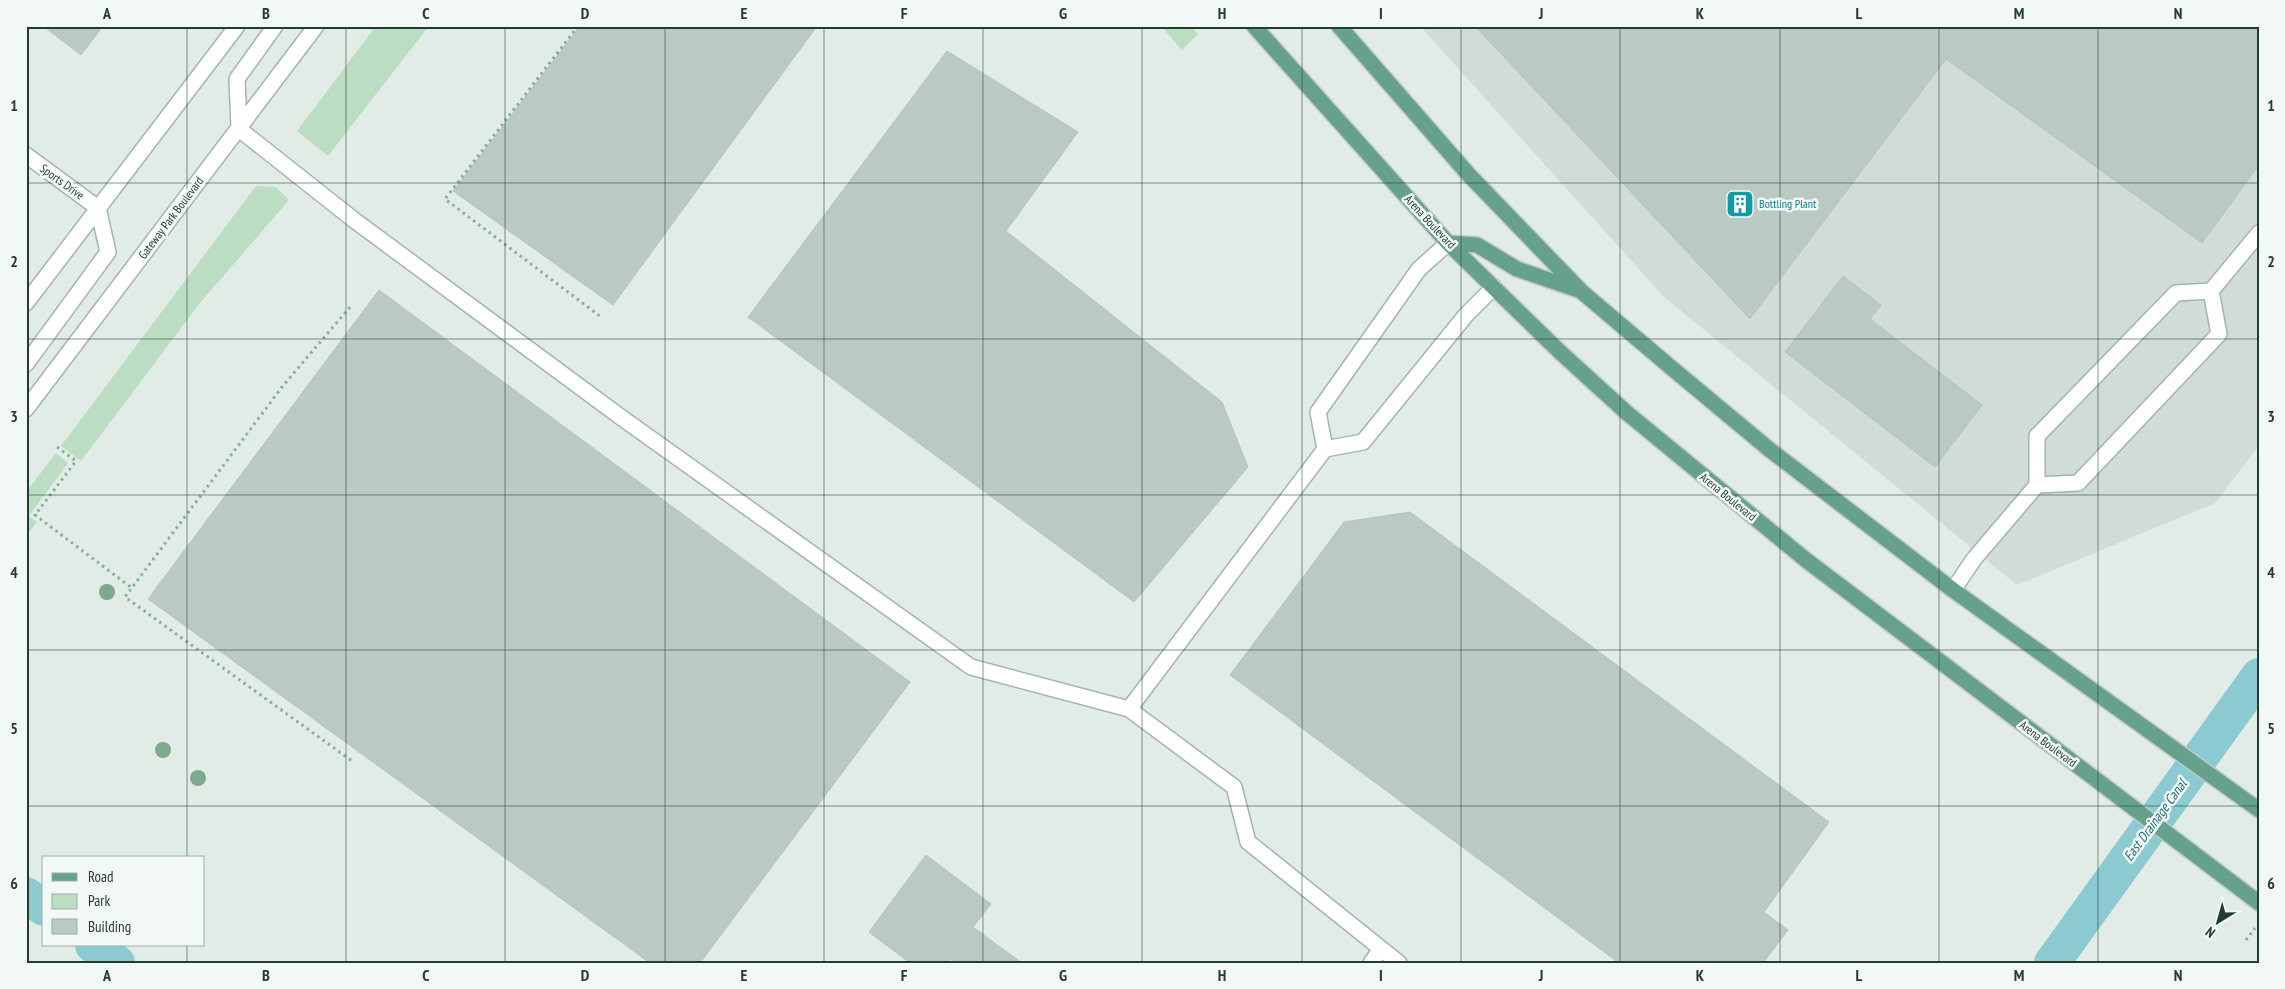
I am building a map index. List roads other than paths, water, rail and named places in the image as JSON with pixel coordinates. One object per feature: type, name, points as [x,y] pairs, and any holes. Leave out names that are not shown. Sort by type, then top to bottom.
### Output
[{"type":"main road","name":"Arena Boulevard","points":[[1254,26],[1448,243],[1627,413],[1738,506],[2057,751],[2259,903]]},
{"type":"main road","points":[[1339,26],[1469,175],[1582,292],[1770,450],[1953,590],[2259,810]]},
{"type":"main road","points":[[1448,243],[1477,245],[1517,269],[1582,292]]},
{"type":"street","points":[[26,303],[237,26]]},
{"type":"street","points":[[275,26],[237,78],[239,129],[354,220],[622,418],[971,668],[1129,709],[1234,787],[1248,842],[1399,963]]},
{"type":"street","name":"Gateway Park Boulevard","points":[[26,409],[316,26]]},
{"type":"street","name":"Sports Drive","points":[[26,155],[98,208]]},
{"type":"street","points":[[26,364],[108,252],[98,208]]},
{"type":"street","points":[[1953,590],[1974,558],[2037,485],[2037,436],[2176,293],[2211,291],[2259,233]]},
{"type":"street","points":[[1325,449],[1318,412],[1419,269],[1448,243]]},
{"type":"street","points":[[1129,709],[1325,449],[1363,442],[1466,315],[1494,288]]},
{"type":"street","points":[[2037,485],[2078,483],[2219,334],[2211,291]]},
{"type":"street","points":[[1371,963],[1381,949]]},
{"type":"waterway","name":"East Drainage Canal","points":[[2052,963],[2259,676]]},
{"type":"waterway","points":[[26,895],[42,907]]},
{"type":"waterway","points":[[94,946],[117,963]]},
{"type":"place","name":"Bottling Plant","points":[[1740,204]]}]
